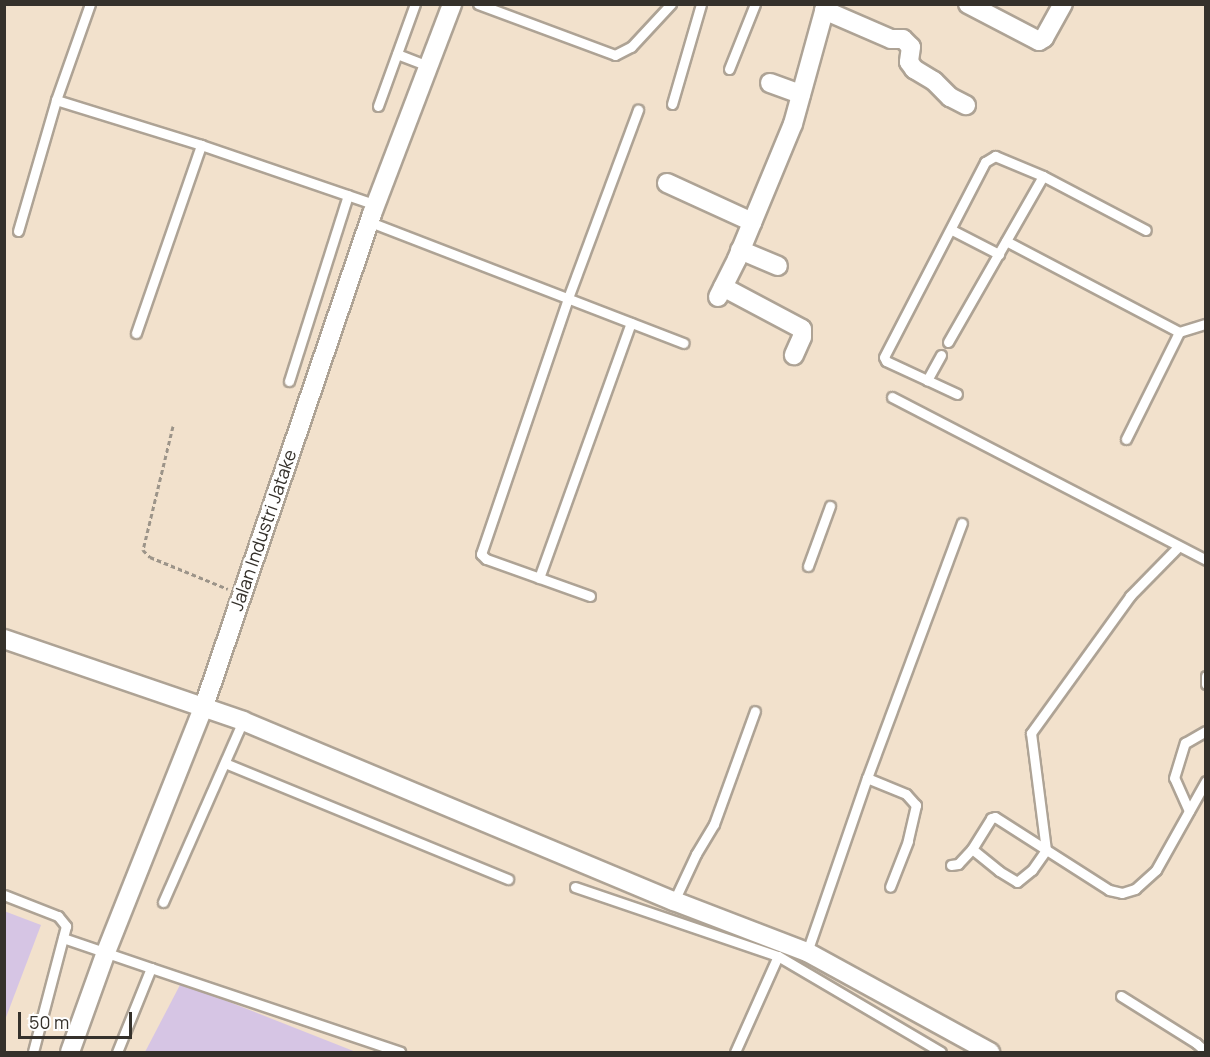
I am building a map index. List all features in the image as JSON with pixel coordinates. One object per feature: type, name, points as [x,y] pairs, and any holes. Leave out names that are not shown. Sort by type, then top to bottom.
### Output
[{"type":"street","name":"Jalan Industri Jatake","points":[[70,1053],[106,952],[204,706],[373,213],[452,4]]},
{"type":"street","points":[[968,4],[1039,41],[1044,38],[1063,4]]},
{"type":"street","points":[[794,355],[802,337],[802,328],[720,292],[741,250],[793,124],[825,7],[891,39],[903,39],[911,47],[909,62],[914,69],[934,81],[950,97],[966,105]]},
{"type":"street","points":[[770,83],[801,94]]},
{"type":"street","points":[[667,183],[752,222]]},
{"type":"street","points":[[741,250],[778,266]]},
{"type":"street","points":[[4,639],[243,721],[674,901],[807,952],[990,1053]]},
{"type":"lane","points":[[18,231],[56,100],[90,4]]},
{"type":"lane","points":[[378,106],[415,4]]},
{"type":"lane","points":[[478,4],[615,55],[632,47],[672,4]]},
{"type":"lane","points":[[672,104],[702,4]]},
{"type":"lane","points":[[729,69],[755,4]]},
{"type":"lane","points":[[397,54],[429,66]]},
{"type":"lane","points":[[56,100],[201,145],[348,195],[373,213],[568,298],[683,343]]},
{"type":"lane","points":[[590,596],[486,559],[481,554],[568,298],[638,110]]},
{"type":"lane","points":[[136,333],[201,145]]},
{"type":"lane","points":[[957,394],[886,361],[884,357],[952,230],[987,158],[995,156],[1043,176],[1146,230]]},
{"type":"lane","points":[[948,342],[1043,176]]},
{"type":"lane","points":[[290,381],[348,195]]},
{"type":"lane","points":[[952,230],[999,254]]},
{"type":"lane","points":[[1006,242],[1179,332],[1206,324]]},
{"type":"lane","points":[[539,578],[631,323]]},
{"type":"lane","points":[[1126,439],[1179,332]]},
{"type":"lane","points":[[927,380],[941,355]]},
{"type":"lane","points":[[892,397],[1145,526],[1178,547],[1206,560]]},
{"type":"lane","points":[[808,567],[830,506]]},
{"type":"lane","points":[[807,952],[867,778],[962,523]]},
{"type":"lane","points":[[972,849],[999,872],[1017,882],[1032,870],[1046,850],[1031,733],[1130,596],[1178,547]]},
{"type":"lane","points":[[1206,676],[1206,684]]},
{"type":"lane","points":[[674,901],[696,854],[714,824],[755,711]]},
{"type":"lane","points":[[163,902],[243,721]]},
{"type":"lane","points":[[1189,811],[1174,778],[1185,743],[1206,731]]},
{"type":"lane","points":[[225,764],[508,879]]},
{"type":"lane","points":[[867,778],[906,794],[916,805],[908,841],[890,887]]},
{"type":"lane","points":[[951,865],[958,864],[972,849],[993,817],[1109,890],[1122,893],[1143,884],[1156,870],[1206,781]]},
{"type":"lane","points":[[575,887],[778,956],[941,1053]]},
{"type":"lane","points":[[4,895],[62,918],[66,926],[33,1053]]},
{"type":"lane","points":[[63,938],[400,1053]]},
{"type":"lane","points":[[735,1053],[778,956]]},
{"type":"lane","points":[[117,1053],[150,968]]},
{"type":"lane","points":[[1120,996],[1196,1043],[1206,1052]]},
{"type":"path","points":[[173,426],[143,550],[150,557],[241,594]]},
{"type":"shaded area","points":[[5,5],[1205,5],[1205,1052],[5,1052]]},
{"type":"building","points":[[4,911],[41,925],[5,1020],[4,1020]]},
{"type":"building","points":[[181,983],[356,1052],[145,1052]]}]
